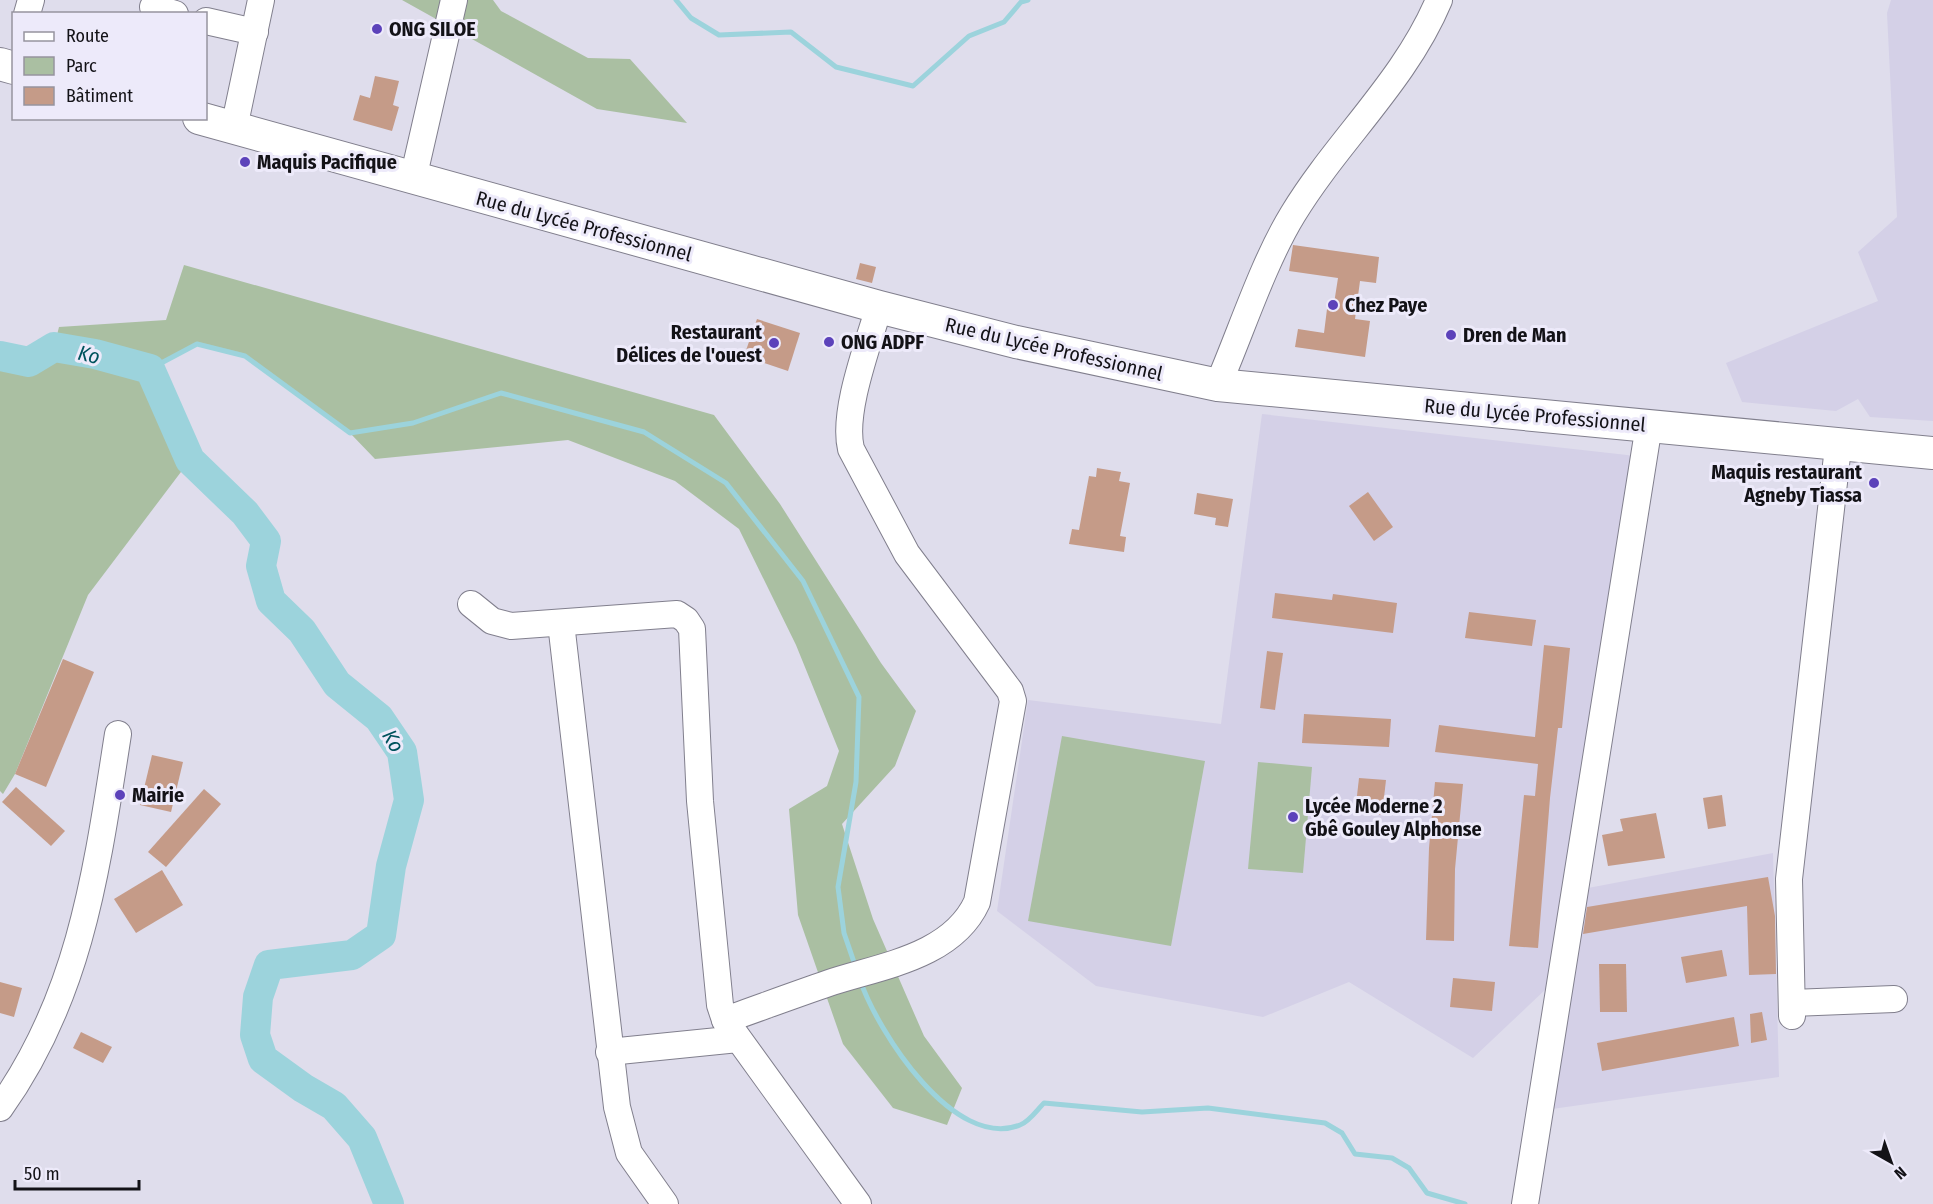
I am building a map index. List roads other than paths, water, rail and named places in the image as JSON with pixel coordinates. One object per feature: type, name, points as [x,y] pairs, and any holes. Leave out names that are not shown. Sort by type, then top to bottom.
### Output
[{"type":"main road","name":"Rue du Lycée Professionnel","points":[[206,120],[879,307],[1017,342],[1218,385],[1649,425],[1838,447],[1933,453]]},
{"type":"street","points":[[234,128],[261,0]]},
{"type":"street","points":[[413,179],[454,0]]},
{"type":"street","points":[[1218,385],[1276,247],[1293,214],[1414,52],[1439,0]]},
{"type":"street","points":[[207,21],[255,32]]},
{"type":"street","points":[[609,1052],[731,1029],[895,964],[932,948],[958,929],[972,914],[977,902],[1013,701],[1010,690],[907,554],[851,449],[847,433],[851,409],[879,307]]},
{"type":"street","points":[[1525,1204],[1649,425]]},
{"type":"street","points":[[1838,447],[1789,879],[1792,1010],[1894,999]]},
{"type":"street","points":[[471,604],[500,625],[677,614],[686,620],[692,629],[700,801],[720,1005],[731,1029],[756,1060],[858,1204]]},
{"type":"street","points":[[561,623],[617,1107],[629,1153],[665,1204]]},
{"type":"street","points":[[0,1108],[24,1075],[57,1007],[77,952],[94,886],[118,734]]},
{"type":"waterway","points":[[676,0],[691,18],[719,35],[791,32],[836,67],[913,86],[969,36],[1004,22],[1021,2],[1028,0]]},
{"type":"waterway","points":[[150,369],[197,344],[245,356],[350,433],[413,423],[501,393],[644,432],[726,483],[803,581],[859,697],[856,782],[838,887],[844,933],[856,968]]},
{"type":"waterway","name":"Ko","points":[[0,356],[29,362],[54,347],[95,354],[150,369],[190,460],[245,513],[266,541],[261,566],[271,601],[302,631],[337,684],[379,718],[402,752],[409,800],[391,866],[381,935],[352,955],[269,965],[258,997],[255,1035],[263,1059],[303,1088],[334,1106],[362,1138],[389,1204]]},
{"type":"waterway","points":[[860,980],[883,1028],[901,1056],[922,1082],[945,1104],[970,1121],[995,1128],[1020,1125],[1030,1119],[1044,1103],[1142,1112],[1208,1108],[1325,1123],[1342,1133],[1355,1154],[1392,1158],[1409,1168],[1427,1193],[1465,1204]]},
{"type":"place","name":"ONG SILOE","points":[[377,29]]},
{"type":"place","name":"Maquis Pacifique","points":[[245,162]]},
{"type":"place","name":"Chez Paye","points":[[1333,305]]},
{"type":"place","name":"Dren de Man","points":[[1451,335]]},
{"type":"place","name":"ONG ADPF","points":[[829,342]]},
{"type":"place","name":"Restaurant Délices de l'ouest","points":[[774,343]]},
{"type":"place","name":"Maquis restaurant Agneby Tiassa","points":[[1874,483]]},
{"type":"place","name":"Mairie","points":[[120,795]]},
{"type":"place","name":"Lycée Moderne 2 Gbê Gouley Alphonse","points":[[1293,817]]}]
